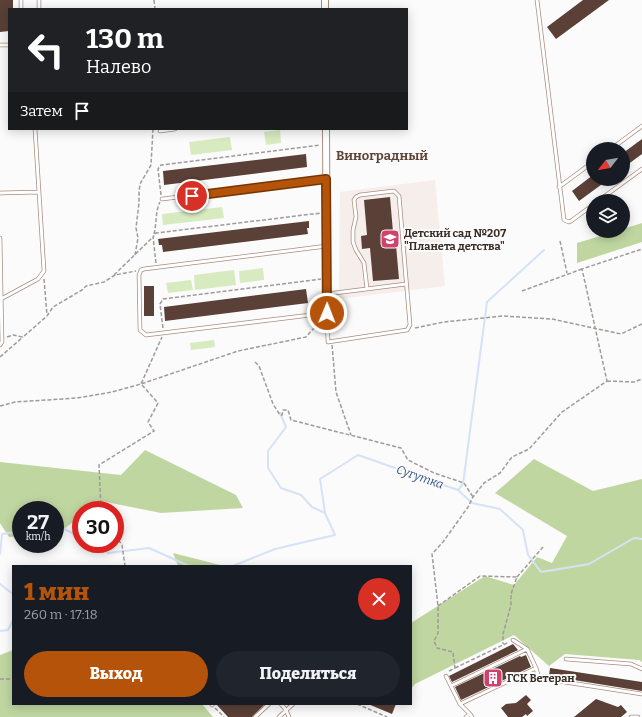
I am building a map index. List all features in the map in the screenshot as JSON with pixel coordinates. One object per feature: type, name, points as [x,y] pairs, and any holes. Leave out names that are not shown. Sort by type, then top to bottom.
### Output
[{"type":"street","points":[[326,130],[327,313]]},
{"type":"lane","points":[[537,0],[563,217],[566,222],[571,221],[586,210]]},
{"type":"lane","points":[[620,142],[642,126]]},
{"type":"lane","points":[[1,299],[38,279],[44,271],[35,130]]},
{"type":"lane","points":[[160,131],[168,130]]},
{"type":"lane","points":[[559,188],[586,167]]},
{"type":"lane","points":[[608,194],[642,169]]},
{"type":"lane","points":[[162,199],[326,179]]},
{"type":"lane","points":[[327,246],[141,270],[138,277],[140,330],[146,335],[327,313],[328,342],[404,331],[408,329],[410,325],[399,196],[396,192],[392,191],[360,195],[354,200],[356,217],[353,235],[355,248],[362,258],[364,265],[367,289]]},
{"type":"lane","points":[[0,193],[39,192]]},
{"type":"lane","points":[[0,238],[2,338],[0,345]]},
{"type":"lane","points":[[327,294],[406,284]]},
{"type":"lane","points":[[513,640],[527,649],[536,668],[538,678],[642,694]]},
{"type":"lane","points":[[451,686],[527,649]]},
{"type":"lane","points":[[566,659],[631,664],[642,669]]},
{"type":"lane","points":[[460,704],[536,668]]},
{"type":"lane","points":[[446,676],[460,704],[471,715],[466,717]]},
{"type":"lane","points":[[255,717],[268,705]]},
{"type":"lane","points":[[282,705],[289,717]]},
{"type":"lane","points":[[279,717],[292,705]]},
{"type":"lane","points":[[631,717],[638,717]]},
{"type":"path","points":[[135,255],[138,238],[136,228],[140,184],[151,165],[153,130]]},
{"type":"path","points":[[156,267],[153,237],[157,209],[162,199],[158,169],[161,165],[326,145]]},
{"type":"path","points":[[154,234],[327,212]]},
{"type":"path","points":[[112,278],[118,270],[153,237]]},
{"type":"path","points":[[560,241],[567,273]]},
{"type":"path","points":[[522,291],[567,273],[642,249]]},
{"type":"path","points":[[582,269],[607,381]]},
{"type":"path","points":[[0,357],[47,316],[52,307],[82,290],[86,286],[104,282],[115,275],[141,270]]},
{"type":"path","points":[[44,271],[47,316]]},
{"type":"path","points":[[141,384],[164,333],[160,304],[163,299],[327,279]]},
{"type":"path","points":[[0,406],[15,402],[77,398],[112,392],[141,384],[238,351],[306,337],[327,313]]},
{"type":"path","points":[[408,329],[444,322],[503,316],[552,319],[621,334],[642,324]]},
{"type":"path","points":[[2,338],[13,335],[23,337]]},
{"type":"path","points":[[332,342],[336,392],[351,434]]},
{"type":"path","points":[[255,362],[273,404],[280,415],[282,415],[283,410],[288,410],[291,420],[351,434],[401,448],[408,460],[434,473],[463,482],[473,497]]},
{"type":"path","points":[[455,668],[453,652],[437,648],[434,641],[438,632],[438,606],[432,554],[443,542],[484,483],[500,473],[512,457],[529,448],[562,412],[607,381],[634,382],[642,379]]},
{"type":"path","points":[[100,501],[98,465],[154,431],[148,422],[158,403],[141,384]]},
{"type":"path","points":[[503,644],[503,634],[511,605],[511,594],[517,577],[544,547]]},
{"type":"path","points":[[123,553],[125,565]]},
{"type":"path","points":[[438,606],[480,576],[517,577]]},
{"type":"path","points":[[446,676],[447,673],[455,668],[513,640]]},
{"type":"path","points":[[0,679],[12,679]]},
{"type":"path","points":[[214,705],[224,717]]},
{"type":"path","points":[[359,705],[387,717]]},
{"type":"shaded area","name":"Детский сад №207 \"Планета детства\"","points":[[435,180],[445,286],[339,299],[340,192]]},
{"type":"green space","points":[[280,130],[281,143],[266,145],[264,132]]},
{"type":"green space","points":[[230,137],[232,150],[191,155],[189,142]]},
{"type":"green space","points":[[222,207],[224,218],[163,225],[162,214]]},
{"type":"green space","points":[[642,223],[642,242],[577,263],[577,243],[594,238],[630,238],[630,227]]},
{"type":"green space","points":[[263,268],[264,280],[240,283],[239,271]]},
{"type":"green space","points":[[234,270],[236,285],[195,290],[194,275]]},
{"type":"green space","points":[[191,280],[193,290],[168,293],[166,283]]},
{"type":"green space","points":[[214,340],[215,347],[191,350],[190,343]]},
{"type":"green space","points":[[145,450],[236,495],[243,508],[161,513],[124,506],[124,501],[72,501],[72,523],[64,529],[64,501],[12,501],[12,537],[9,537],[0,523],[0,462],[121,475]]},
{"type":"green space","points":[[534,459],[593,491],[642,479],[642,662],[639,660],[565,654],[549,666],[514,635],[415,684],[412,688],[412,622],[485,576],[514,585],[537,557],[552,563],[567,536],[495,493]]},
{"type":"green space","points":[[173,553],[220,565],[178,565]]},
{"type":"green space","points":[[12,650],[12,705],[203,705],[213,717],[0,717],[0,655]]},
{"type":"building","points":[[0,0],[13,0],[13,8],[8,8],[8,31],[0,32]]},
{"type":"building","points":[[583,0],[609,0],[556,39],[547,27]]},
{"type":"building","points":[[642,139],[642,154],[630,163],[630,148]]},
{"type":"building","points":[[306,154],[307,167],[164,185],[163,171]]},
{"type":"building","points":[[586,180],[586,186],[599,186],[589,194],[586,194],[586,196],[579,201],[572,191]]},
{"type":"building","points":[[390,197],[393,232],[381,233],[382,246],[396,245],[399,279],[373,281],[370,248],[362,249],[361,236],[367,235],[364,200]]},
{"type":"building","points":[[309,221],[309,228],[307,228],[308,234],[163,252],[162,245],[159,245],[158,239]]},
{"type":"building","points":[[144,286],[154,286],[154,316],[144,316]]},
{"type":"building","points":[[306,289],[308,303],[165,321],[164,307]]},
{"type":"building","points":[[513,644],[518,650],[452,682],[449,676]]},
{"type":"building","name":"ГСК Ветеран","points":[[526,655],[531,667],[461,700],[455,687],[520,656]]},
{"type":"building","points":[[550,668],[642,682],[642,691],[549,676]]},
{"type":"building","points":[[526,695],[531,700],[527,704],[533,711],[527,716],[526,714],[522,717],[508,717],[501,708],[506,704],[516,703]]},
{"type":"building","points":[[596,699],[618,707],[621,705],[627,712],[621,717],[574,717]]},
{"type":"building","points":[[217,705],[264,705],[252,717],[228,717]]},
{"type":"building","points":[[370,705],[396,705],[392,714]]},
{"type":"waterway","points":[[458,490],[463,484],[487,302],[544,250]]},
{"type":"waterway","points":[[280,413],[286,427],[268,451],[268,468],[281,488],[301,495],[312,507],[325,513]]},
{"type":"waterway","name":"Сугутка","points":[[235,565],[275,549],[335,535],[325,513],[320,479],[358,455],[458,490],[472,503],[500,509],[523,530],[528,555],[541,572],[589,564],[634,538],[642,539]]},
{"type":"waterway","name":"Сугутка","points":[[64,529],[72,533]]},
{"type":"waterway","name":"Сугутка","points":[[0,554],[2,534],[12,532]]},
{"type":"waterway","name":"Сугутка","points":[[124,551],[149,548],[187,565]]},
{"type":"waterway","name":"Сугутка","points":[[0,584],[12,593]]},
{"type":"waterway","name":"Сугутка","points":[[0,631],[8,630],[12,622]]},
{"type":"place","name":"Детский сад №207 \"Планета детства\"","points":[[390,239]]},
{"type":"place","name":"ГСК Ветеран","points":[[493,678]]},
{"type":"district","name":"Виноградный","points":[[382,155]]},
{"type":"route","points":[[192,196],[326,179],[327,313]]}]
